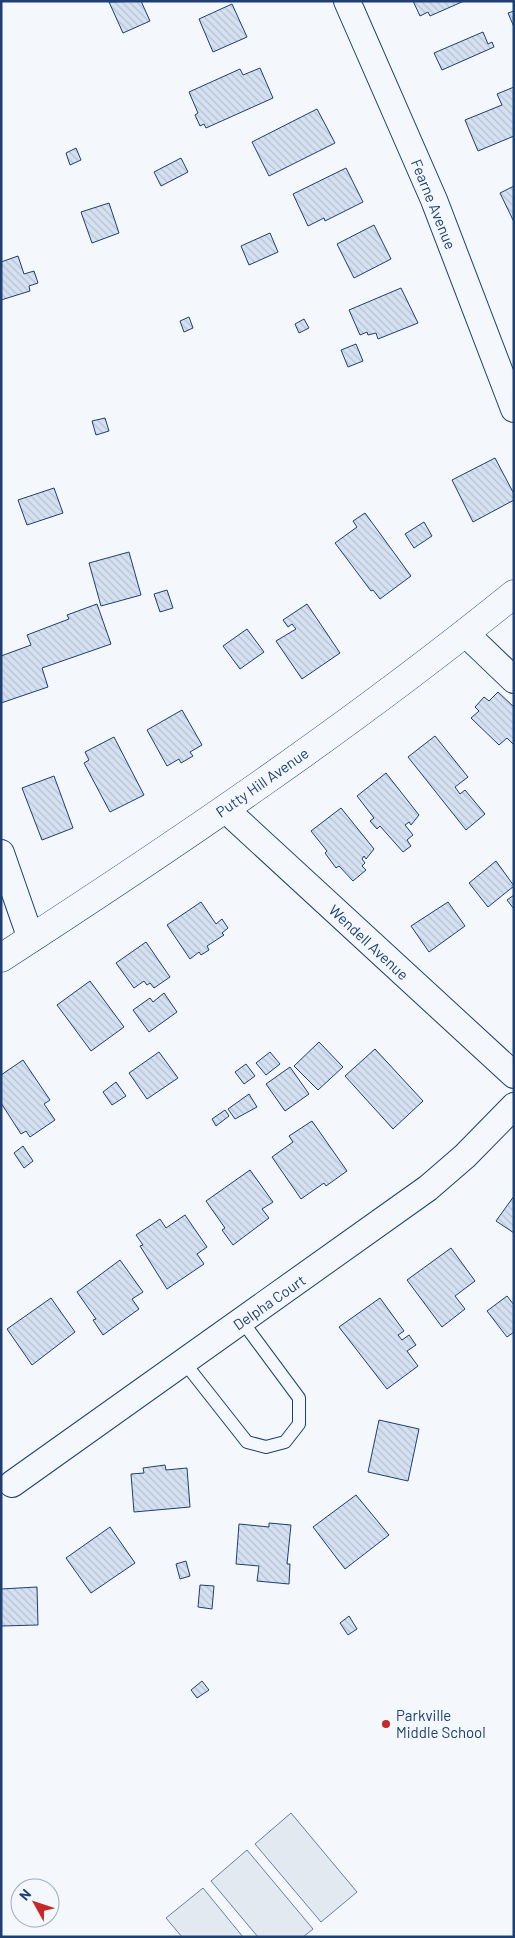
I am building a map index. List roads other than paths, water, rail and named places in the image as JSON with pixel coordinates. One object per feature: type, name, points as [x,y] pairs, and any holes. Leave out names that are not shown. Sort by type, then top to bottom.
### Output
[{"type":"main road","name":"Putty Hill Avenue","points":[[1,958],[225,809],[465,633],[514,594]]},
{"type":"street","name":"Fearne Avenue","points":[[347,1],[434,200],[514,408]]},
{"type":"street","points":[[465,633],[514,680]]},
{"type":"street","name":"Wendell Avenue","points":[[225,809],[514,1075]]},
{"type":"street","points":[[1,853],[31,938]]},
{"type":"street","name":"Delpha Court","points":[[12,1484],[428,1188],[465,1156],[514,1106]]},
{"type":"lane","points":[[184,1362],[247,1442],[266,1447],[285,1442],[299,1424],[299,1398],[242,1321]]},
{"type":"place","name":"Parkville Middle School","points":[[386,1724]]}]
